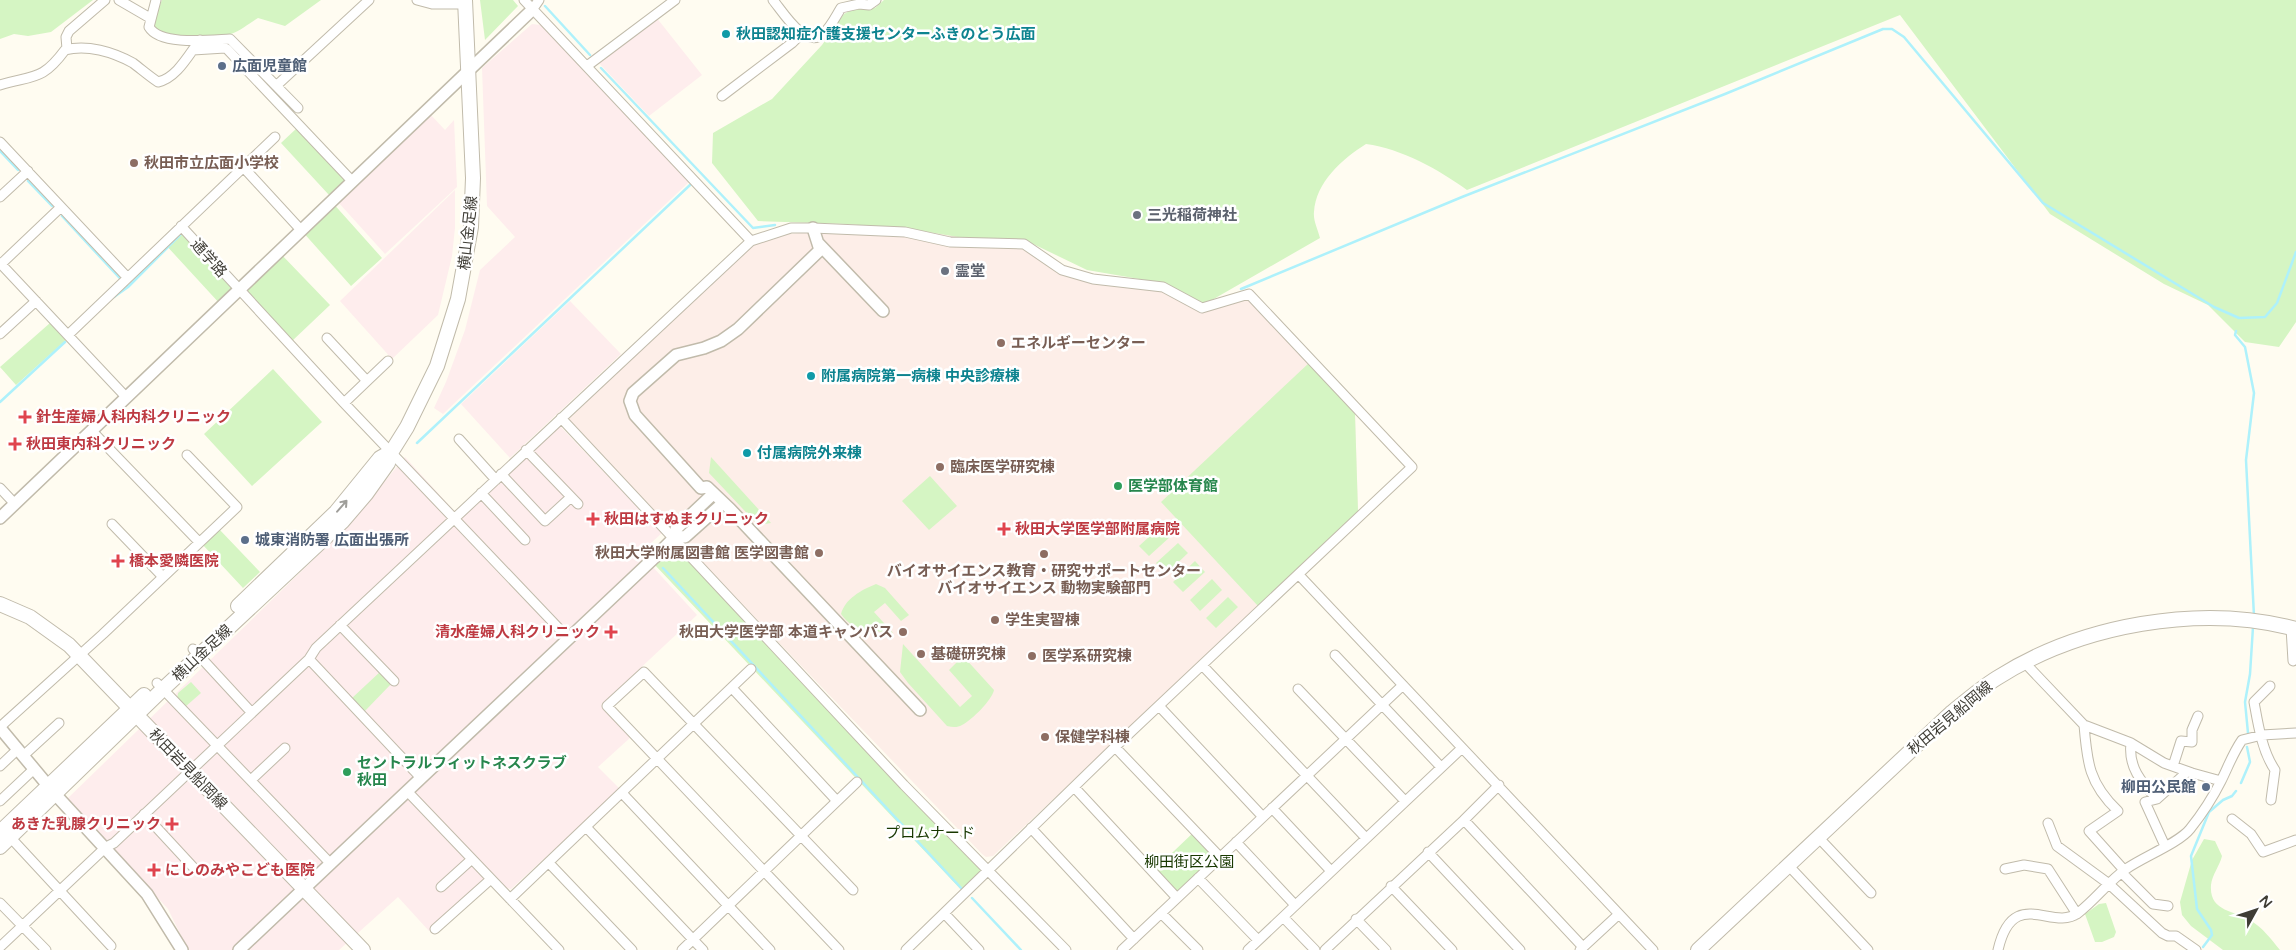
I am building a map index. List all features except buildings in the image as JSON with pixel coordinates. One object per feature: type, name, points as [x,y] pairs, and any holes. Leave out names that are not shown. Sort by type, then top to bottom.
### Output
[{"type":"main road","name":"横山金足線","points":[[3,839],[51,790],[196,652],[342,522],[382,471],[407,426],[438,366],[452,322],[464,270],[471,227],[473,178],[465,2]]},
{"type":"main road","name":"秋田岩見船岡線","points":[[0,604],[40,623],[61,638],[80,656],[363,950]]},
{"type":"main road","name":"秋田岩見船岡線","points":[[1698,950],[1951,713],[1996,678],[2025,663],[2080,640],[2137,624],[2189,619],[2254,620],[2294,628]]},
{"type":"street","points":[[67,49],[66,37],[69,31],[105,0]]},
{"type":"street","points":[[119,0],[150,18]]},
{"type":"street","points":[[156,0],[148,27],[152,33],[164,38],[230,39],[298,108]]},
{"type":"street","points":[[276,86],[369,0]]},
{"type":"street","points":[[417,0],[432,4],[465,2]]},
{"type":"street","points":[[524,0],[535,5],[587,66],[751,241]]},
{"type":"street","points":[[587,66],[675,0]]},
{"type":"street","points":[[774,0],[802,34],[813,38],[821,36],[827,30],[841,8],[859,4],[869,5],[876,0]]},
{"type":"street","points":[[0,518],[352,181],[467,74],[535,5]]},
{"type":"street","points":[[722,96],[802,34]]},
{"type":"street","points":[[0,85],[35,78],[44,72],[67,49],[82,48],[113,55],[133,64],[158,82],[165,81],[178,69],[200,40]]},
{"type":"street","points":[[193,50],[225,48],[228,50],[352,181]]},
{"type":"street","points":[[68,335],[275,137]]},
{"type":"street","points":[[0,142],[61,207],[124,280]]},
{"type":"street","points":[[244,168],[301,230]]},
{"type":"street","points":[[0,197],[28,171]]},
{"type":"street","points":[[61,207],[0,264],[126,397]]},
{"type":"street","name":"通学路","points":[[181,226],[453,518],[568,638]]},
{"type":"street","points":[[0,947],[106,846],[114,843],[309,659],[316,648],[453,518],[751,241],[791,228],[813,228],[905,232],[950,242],[1024,244],[1062,270],[1093,279],[1163,286],[1202,308],[1249,294],[1412,467],[1031,828],[907,950]]},
{"type":"street","points":[[813,228],[820,250],[738,329],[721,341],[704,348],[676,355],[633,393],[630,401],[635,415],[700,488],[707,487],[723,503],[920,710]]},
{"type":"street","points":[[819,244],[883,311]]},
{"type":"street","points":[[0,334],[36,301]]},
{"type":"street","points":[[327,338],[367,381]]},
{"type":"street","points":[[346,402],[388,362]]},
{"type":"street","points":[[561,418],[674,536],[898,778],[1066,950]]},
{"type":"street","points":[[92,431],[198,542]]},
{"type":"street","points":[[459,439],[545,521],[574,500],[526,450]]},
{"type":"street","points":[[182,950],[147,894],[106,846],[51,790],[0,728],[80,656],[162,576],[237,507],[187,455]]},
{"type":"street","points":[[0,488],[15,504]]},
{"type":"street","points":[[481,493],[525,540]]},
{"type":"street","points":[[239,950],[654,558],[674,536],[676,529],[713,494]]},
{"type":"street","points":[[674,536],[685,537],[723,503]]},
{"type":"street","points":[[112,524],[162,576]]},
{"type":"street","points":[[1299,575],[1653,950]]},
{"type":"street","points":[[340,626],[394,681]]},
{"type":"street","points":[[2293,661],[2294,628]]},
{"type":"street","points":[[196,652],[252,712]]},
{"type":"street","points":[[1335,655],[1441,767]]},
{"type":"street","points":[[309,659],[421,778]]},
{"type":"street","points":[[2025,663],[2084,725],[2131,743],[2187,772],[2221,781]]},
{"type":"street","points":[[1202,665],[1366,838]]},
{"type":"street","points":[[510,899],[751,669]]},
{"type":"street","points":[[838,950],[607,706],[644,672],[853,890]]},
{"type":"street","points":[[1125,949],[1402,685]]},
{"type":"street","points":[[160,686],[331,864]]},
{"type":"street","points":[[2270,686],[2254,702],[2268,760],[2275,770],[2271,800]]},
{"type":"street","points":[[732,688],[837,800]]},
{"type":"street","points":[[1298,690],[1405,801]]},
{"type":"street","points":[[1159,706],[1263,817]]},
{"type":"street","points":[[2173,766],[2181,741],[2192,742],[2192,730],[2198,716]]},
{"type":"street","points":[[0,766],[59,723]]},
{"type":"street","points":[[2084,725],[2086,759],[2099,789],[2118,811],[2089,831],[2153,904],[2168,906]]},
{"type":"street","points":[[1998,950],[2002,934],[2010,923],[2020,916],[2037,913],[2065,918],[2077,914],[2123,871],[2188,831],[2221,781],[2235,750],[2242,740],[2262,735],[2296,733]]},
{"type":"street","points":[[2131,743],[2129,756],[2137,777],[2157,799]]},
{"type":"street","points":[[1116,747],[1220,857]]},
{"type":"street","points":[[251,780],[285,748]]},
{"type":"street","points":[[1248,950],[1462,748]]},
{"type":"street","points":[[0,801],[34,769]]},
{"type":"street","points":[[2166,846],[2145,802],[2157,799],[2187,772]]},
{"type":"street","points":[[682,950],[763,870],[857,782]]},
{"type":"street","points":[[1325,950],[1391,886],[1464,820],[1498,785]]},
{"type":"street","points":[[1074,788],[1177,898]]},
{"type":"street","points":[[407,791],[559,950]]},
{"type":"street","points":[[622,793],[770,950]]},
{"type":"street","points":[[1272,808],[1331,871]]},
{"type":"street","points":[[144,814],[193,867]]},
{"type":"street","points":[[2232,819],[2251,834],[2263,852],[2296,840]]},
{"type":"street","points":[[1464,820],[1581,949],[1619,914]]},
{"type":"street","points":[[2048,823],[2057,846],[2109,884],[2162,933],[2168,936],[2176,936],[2196,950]]},
{"type":"street","points":[[586,827],[703,950]]},
{"type":"street","points":[[1031,828],[1134,939]]},
{"type":"street","points":[[1818,837],[1871,893]]},
{"type":"street","points":[[3,839],[60,890],[111,946]]},
{"type":"street","points":[[1236,842],[1295,905]]},
{"type":"street","points":[[1428,852],[1520,950]]},
{"type":"street","points":[[441,887],[472,859]]},
{"type":"street","points":[[549,863],[632,950]]},
{"type":"street","points":[[1788,865],[1868,950]]},
{"type":"street","points":[[2005,869],[2024,865],[2048,869],[2077,914]]},
{"type":"street","points":[[1198,878],[1258,940]]},
{"type":"street","points":[[436,929],[491,879]]},
{"type":"street","points":[[1391,886],[1452,950]]},
{"type":"street","points":[[0,903],[46,950]]},
{"type":"street","points":[[944,913],[979,950]]},
{"type":"street","points":[[1161,913],[1198,950]]},
{"type":"street","points":[[1283,917],[1314,950]]},
{"type":"street","points":[[1356,919],[1386,950]]},
{"type":"shaded area","points":[[656,17],[702,75],[649,116],[598,62]]},
{"type":"shaded area","points":[[532,24],[541,25],[689,182],[443,414],[434,408],[446,382],[465,330],[480,270],[515,237],[487,206],[482,68]]},
{"type":"shaded area","points":[[430,114],[445,130],[454,120],[457,187],[385,254],[338,202]]},
{"type":"shaded area","points":[[455,190],[455,228],[452,256],[438,315],[392,359],[340,301]]},
{"type":"shaded area","name":"秋田大学医学部附属病院","points":[[842,229],[916,230],[1024,244],[1054,264],[1085,277],[1163,286],[1202,308],[1249,294],[1355,414],[1358,511],[993,856],[986,857],[982,854],[569,424],[569,419],[598,389],[753,244],[789,234]]},
{"type":"shaded area","points":[[570,301],[621,354],[510,458],[461,404]]},
{"type":"shaded area","points":[[558,424],[662,533],[640,553],[697,615],[601,705],[631,737],[598,767],[620,789],[511,889],[486,883],[429,931],[398,897],[339,950],[188,950],[168,909],[67,799],[346,528],[405,457],[459,516]]},
{"type":"green space","points":[[0,0],[93,0],[51,32],[28,36],[14,34],[0,39]]},
{"type":"green space","points":[[162,0],[321,0],[285,26],[258,18],[231,34],[204,37],[170,34],[153,30],[153,23]]},
{"type":"green space","points":[[480,0],[513,0],[518,6],[485,40]]},
{"type":"green space","points":[[884,0],[2296,0],[2296,322],[2279,347],[2245,342],[2208,305],[2164,284],[2050,214],[1900,15],[1467,190],[1444,175],[1406,155],[1366,144],[1332,172],[1320,191],[1314,215],[1320,238],[1205,304],[1151,281],[1087,270],[1029,242],[958,237],[916,230],[847,224],[758,221],[712,163],[713,133],[772,99],[822,45],[844,14],[857,7],[875,8]]},
{"type":"green space","points":[[298,127],[347,179],[329,195],[281,143]]},
{"type":"green space","points":[[331,201],[382,258],[351,286],[301,230]]},
{"type":"green space","points":[[182,225],[238,289],[279,252],[330,305],[291,342],[238,290],[221,305],[164,243]]},
{"type":"green space","points":[[50,323],[66,340],[16,385],[0,367]]},
{"type":"green space","points":[[1310,362],[1355,414],[1358,511],[1258,606],[1161,502]]},
{"type":"green space","points":[[273,369],[322,422],[252,486],[204,434]]},
{"type":"green space","points":[[711,457],[771,523],[758,525],[709,473]]},
{"type":"green space","points":[[930,476],[957,506],[929,530],[902,501]]},
{"type":"green space","points":[[1162,525],[1171,536],[1149,556],[1139,546]]},
{"type":"green space","points":[[219,529],[260,572],[243,588],[202,544]]},
{"type":"green space","points":[[1178,543],[1188,553],[1166,574],[1156,563]]},
{"type":"green space","name":"プロムナード","points":[[677,545],[988,871],[965,894],[655,565]]},
{"type":"green space","points":[[1195,561],[1205,572],[1183,592],[1173,582]]},
{"type":"green space","points":[[1212,579],[1222,590],[1200,611],[1190,600]]},
{"type":"green space","points":[[876,584],[885,588],[909,615],[901,621],[885,603],[874,612],[893,633],[858,628],[841,614],[850,599]]},
{"type":"green space","points":[[1228,597],[1238,607],[1216,628],[1206,618]]},
{"type":"green space","points":[[903,644],[960,707],[972,696],[949,670],[963,656],[994,690],[990,699],[971,719],[958,727],[947,726],[900,672]]},
{"type":"green space","points":[[381,671],[392,683],[364,712],[352,698]]},
{"type":"green space","points":[[191,682],[201,693],[185,707],[177,699],[178,693]]},
{"type":"green space","name":"柳田街区公園","points":[[1195,831],[1220,857],[1177,898],[1152,872]]},
{"type":"green space","points":[[2204,839],[2215,841],[2222,856],[2211,885],[2211,894],[2214,900],[2224,909],[2255,923],[2280,950],[2223,950],[2191,926],[2182,915],[2180,902],[2192,860]]},
{"type":"green space","points":[[2106,903],[2116,932],[2114,937],[2102,942],[2095,942],[2085,914],[2099,904]]},
{"type":"waterway","points":[[545,6],[590,55]]},
{"type":"waterway","points":[[1241,289],[1462,197],[1725,94],[1883,29],[1892,29],[1904,37],[2043,203],[2214,307],[2239,318],[2265,317],[2277,303],[2296,252]]},
{"type":"waterway","points":[[601,68],[753,228],[775,225]]},
{"type":"waterway","points":[[0,151],[18,170]]},
{"type":"waterway","points":[[28,181],[52,206]]},
{"type":"waterway","points":[[417,443],[690,185]]},
{"type":"waterway","points":[[62,216],[128,287]]},
{"type":"waterway","points":[[114,297],[128,287],[180,235]]},
{"type":"waterway","points":[[2236,331],[2235,335],[2245,347],[2254,393],[2246,460],[2254,616]]},
{"type":"waterway","points":[[0,402],[65,342]]},
{"type":"waterway","points":[[663,568],[963,890]]},
{"type":"waterway","points":[[2248,733],[2245,702],[2250,674],[2253,627]]},
{"type":"waterway","points":[[2241,783],[2250,762],[2247,747]]},
{"type":"waterway","points":[[2203,947],[2212,935],[2211,930],[2197,909],[2191,856],[2209,812],[2236,791]]},
{"type":"waterway","points":[[972,898],[1021,950]]},
{"type":"place","name":"秋田認知症介護支援センターふきのとう広面","points":[[726,34]]},
{"type":"place","name":"広面児童館","points":[[222,66]]},
{"type":"place","name":"秋田市立広面小学校","points":[[134,163]]},
{"type":"place","name":"三光稲荷神社","points":[[1137,215]]},
{"type":"place","name":"霊堂","points":[[945,271]]},
{"type":"place","name":"エネルギーセンター","points":[[1001,343]]},
{"type":"place","name":"附属病院第一病棟 中央診療棟","points":[[811,376]]},
{"type":"place","name":"針生産婦人科内科クリニック","points":[[25,417]]},
{"type":"place","name":"秋田東内科クリニック","points":[[15,444]]},
{"type":"place","name":"付属病院外来棟","points":[[747,453]]},
{"type":"place","name":"臨床医学研究棟","points":[[940,467]]},
{"type":"place","name":"医学部体育館","points":[[1118,486]]},
{"type":"place","name":"秋田はすぬまクリニック","points":[[593,519]]},
{"type":"place","name":"秋田大学医学部附属病院","points":[[1004,529]]},
{"type":"place","name":"城東消防署 広面出張所","points":[[245,540]]},
{"type":"place","name":"秋田大学附属図書館 医学図書館","points":[[819,553]]},
{"type":"place","name":"バイオサイエンス教育・研究サポートセンター バイオサイエンス 動物実験部門","points":[[1044,554]]},
{"type":"place","name":"橋本愛隣医院","points":[[118,561]]},
{"type":"place","name":"学生実習棟","points":[[995,620]]},
{"type":"place","name":"清水産婦人科クリニック","points":[[611,632]]},
{"type":"place","name":"秋田大学医学部 本道キャンパス","points":[[903,632]]},
{"type":"place","name":"基礎研究棟","points":[[921,654]]},
{"type":"place","name":"医学系研究棟","points":[[1032,656]]},
{"type":"place","name":"保健学科棟","points":[[1045,737]]},
{"type":"place","name":"セントラルフィットネスクラブ 秋田","points":[[347,772]]},
{"type":"place","name":"柳田公民館","points":[[2206,787]]},
{"type":"place","name":"あきた乳腺クリニック","points":[[172,824]]},
{"type":"place","name":"にしのみやこども医院","points":[[154,870]]}]
